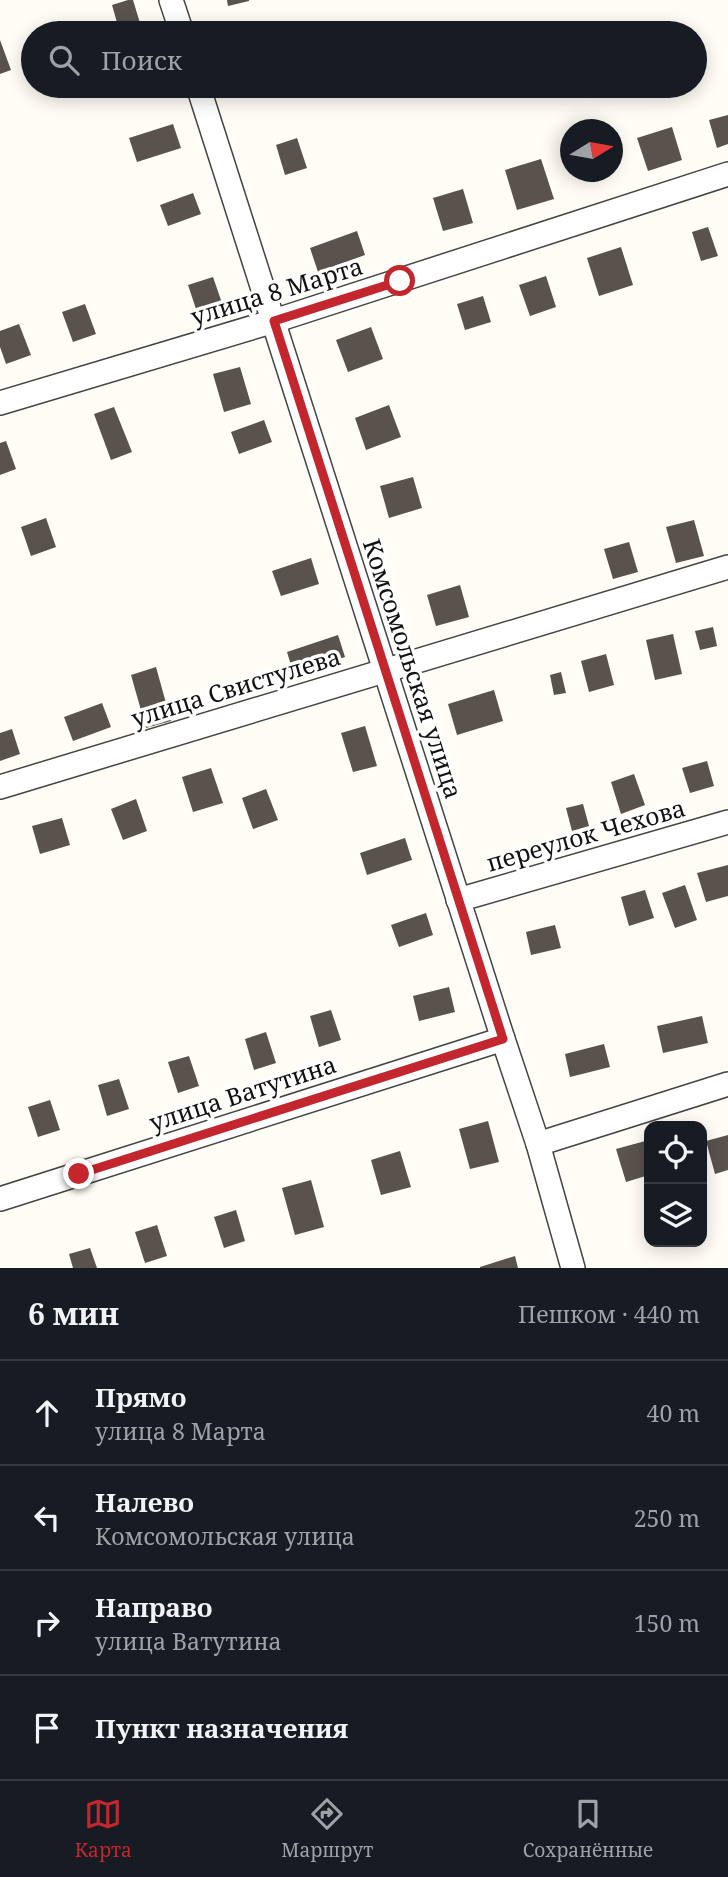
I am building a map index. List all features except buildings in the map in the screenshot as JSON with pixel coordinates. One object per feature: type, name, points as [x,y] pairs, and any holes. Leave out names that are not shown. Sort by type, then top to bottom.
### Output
[{"type":"street","points":[[171,0],[178,21]]},
{"type":"street","name":"Комсомольская улица","points":[[202,98],[538,1144],[573,1268]]},
{"type":"street","name":"улица 8 Марта","points":[[0,403],[274,321],[728,174]]},
{"type":"street","name":"улица Свистулева","points":[[0,787],[728,567]]},
{"type":"street","name":"переулок Чехова","points":[[458,900],[728,822]]},
{"type":"street","name":"улица Ватутина","points":[[0,1199],[503,1039]]},
{"type":"street","points":[[538,1144],[728,1084]]},
{"type":"route","points":[[79,1174],[503,1039],[274,321],[400,281]]}]
